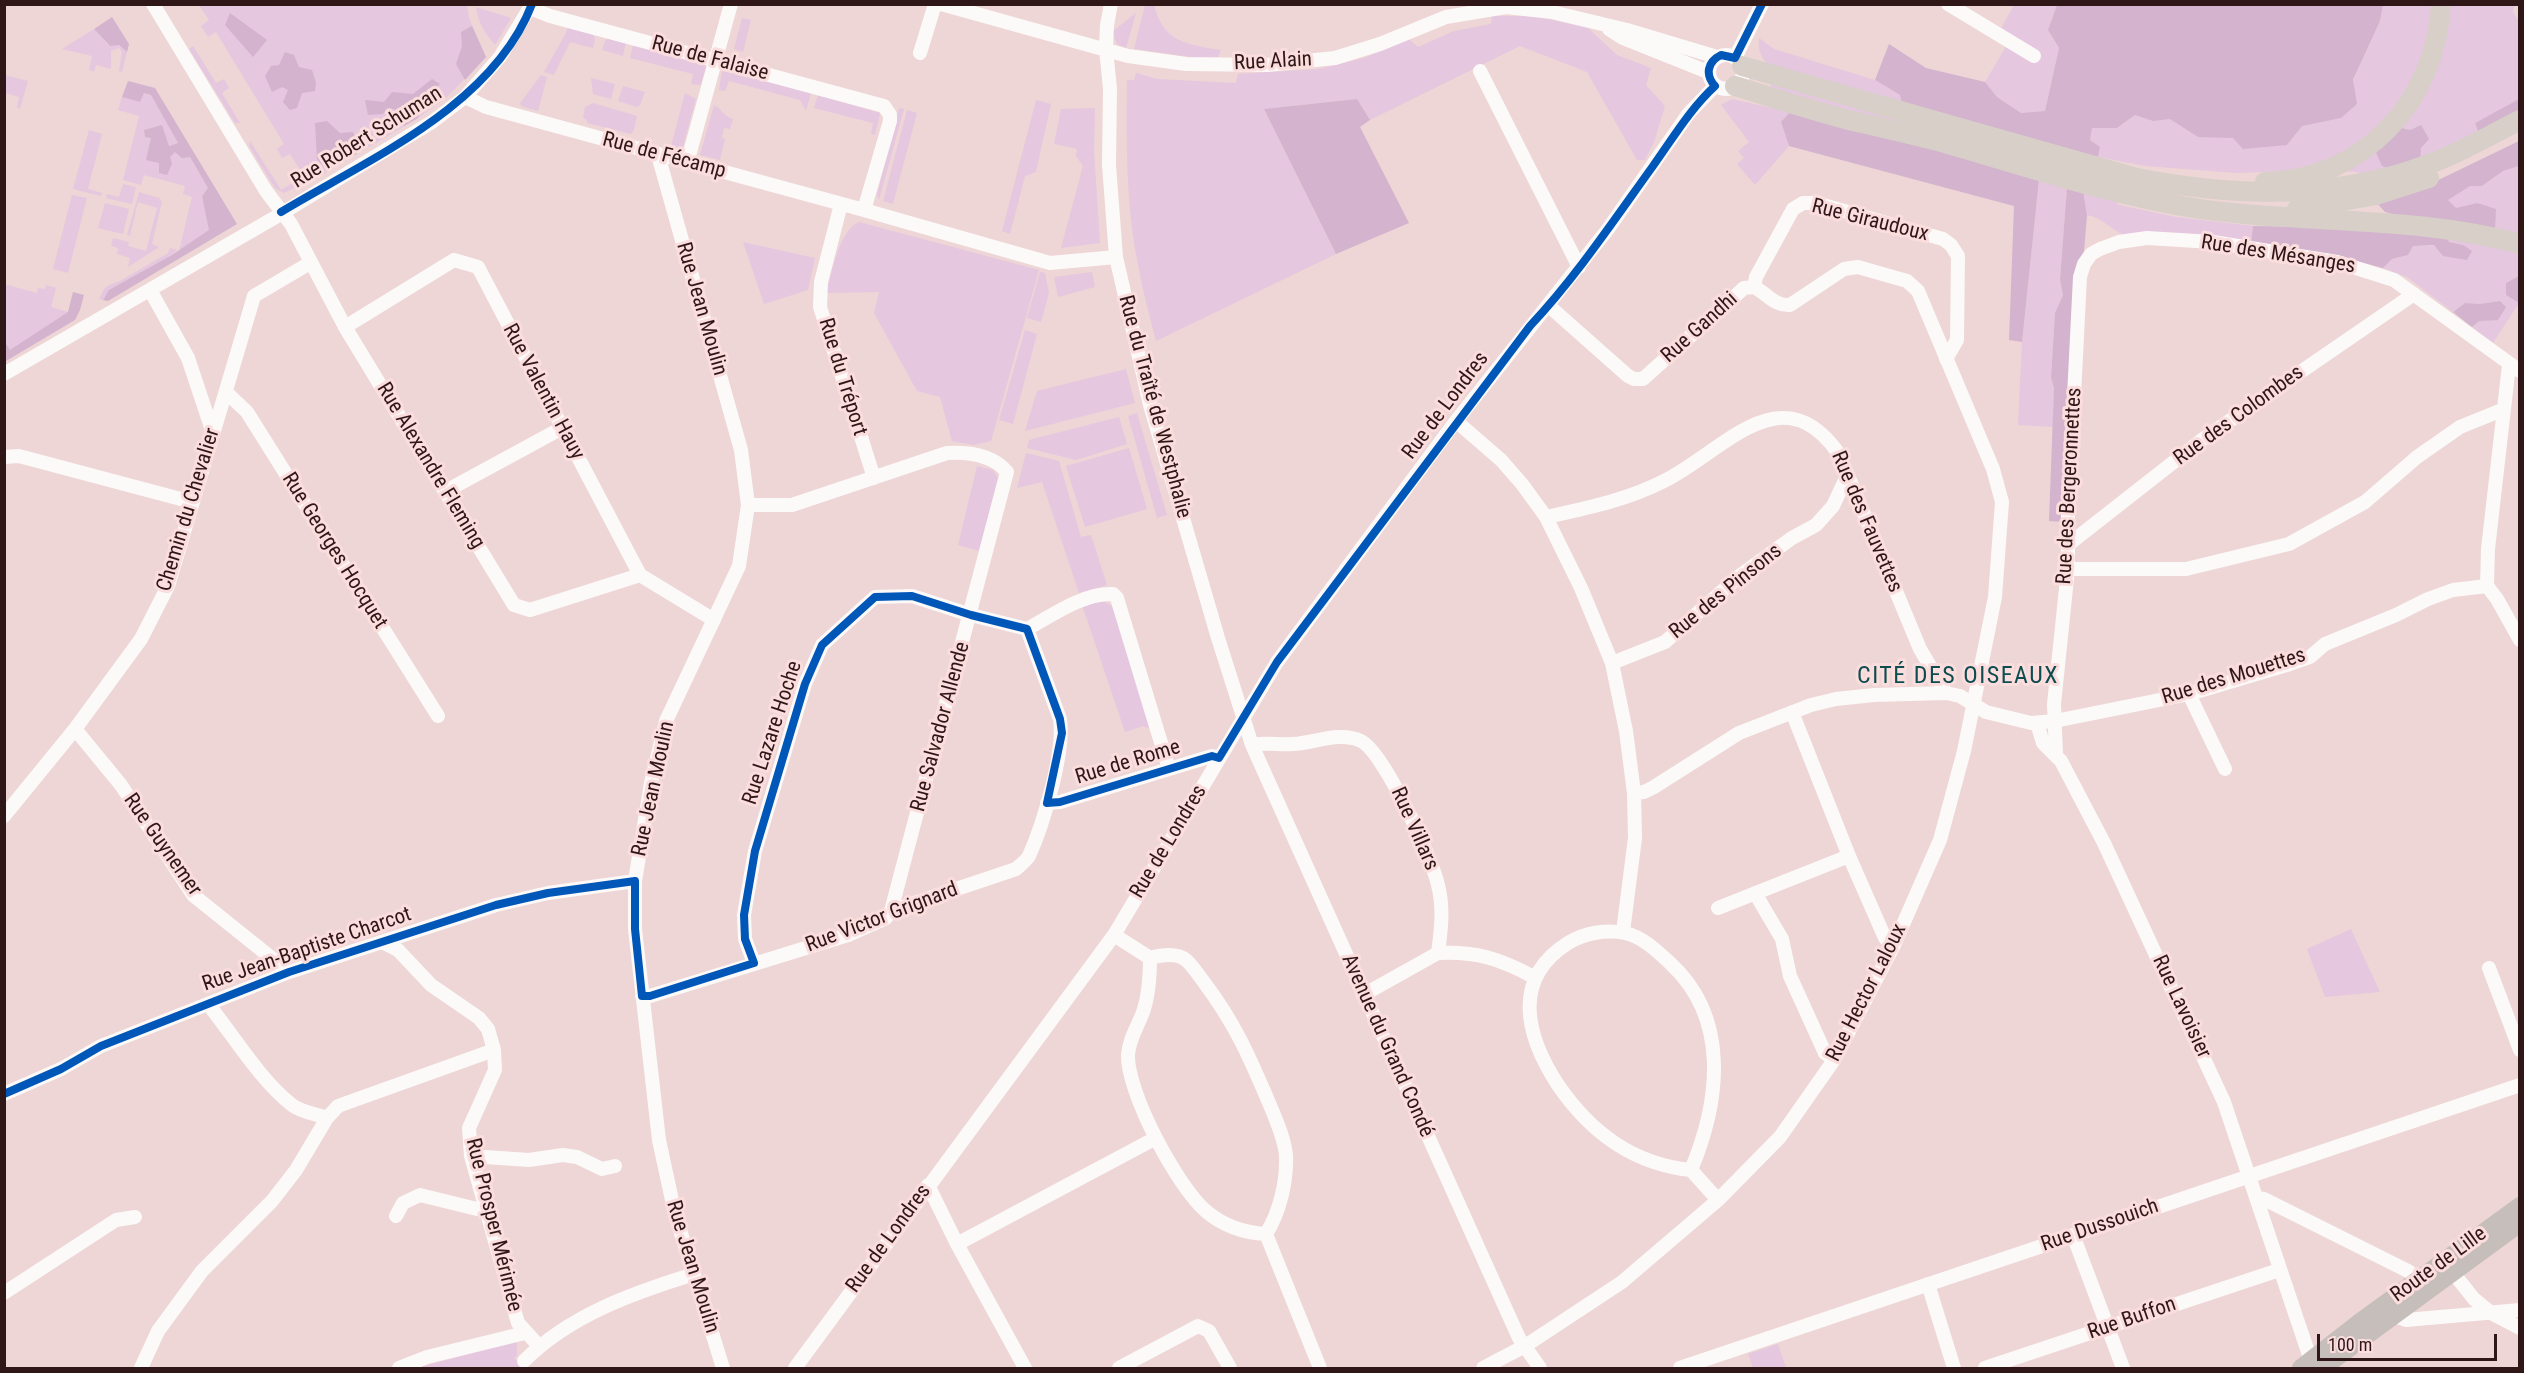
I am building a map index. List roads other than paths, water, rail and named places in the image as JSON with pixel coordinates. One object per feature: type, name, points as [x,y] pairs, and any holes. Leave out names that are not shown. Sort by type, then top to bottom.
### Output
[{"type":"highway","points":[[2193,189],[2237,182],[2294,179],[2340,164],[2364,150],[2404,111],[2417,90],[2435,48],[2441,4]]},
{"type":"highway","points":[[1739,62],[2061,167],[2156,201],[2256,215],[2435,227],[2492,236],[2520,244]]},
{"type":"highway","points":[[1735,86],[1852,120],[2041,161]]},
{"type":"highway","points":[[2061,167],[2193,189],[2253,194],[2299,193],[2373,181],[2443,159],[2520,120]]},
{"type":"highway","points":[[2256,215],[2340,202],[2420,182],[2520,133]]},
{"type":"main road","name":"Route de Lille","points":[[2311,1366],[2395,1316],[2520,1206]]},
{"type":"main road","name":"Route de Lille","points":[[2311,1366],[2420,1280],[2448,1267],[2520,1223]]},
{"type":"street","name":"Rue Alexandre Fleming","points":[[153,4],[266,191],[291,224],[345,327],[514,605],[530,610],[640,575]]},
{"type":"street","points":[[687,163],[731,4]]},
{"type":"street","points":[[920,53],[935,4]]},
{"type":"street","name":"Rue Alain","points":[[941,4],[1137,57],[1186,64],[1267,65],[1335,57],[1380,44],[1446,17],[1485,10],[1531,8],[1627,30],[1717,57]]},
{"type":"street","points":[[1106,49],[1111,4]]},
{"type":"street","points":[[1739,62],[1726,55],[1717,57],[1709,66],[1708,72],[1715,86],[1729,89],[1735,86],[1742,77],[1739,62],[1761,4]]},
{"type":"street","points":[[1948,4],[1964,9],[2034,56]]},
{"type":"street","name":"Rue Robert Schuman","points":[[4,374],[432,122],[465,97],[500,57],[531,6]]},
{"type":"street","name":"Rue de Falaise","points":[[531,6],[550,16],[884,106],[889,111],[890,121],[864,210]]},
{"type":"street","name":"Rue Alain","points":[[1602,25],[1623,38],[1708,72]]},
{"type":"street","name":"Rue du Traîté de Westphalie","points":[[1106,49],[1110,89],[1109,165],[1116,257],[1150,405],[1243,718]]},
{"type":"street","points":[[1480,71],[1579,267]]},
{"type":"street","name":"Rue de Londres","points":[[795,1368],[1114,935],[1277,662],[1456,421],[1579,267],[1689,113],[1715,86]]},
{"type":"street","name":"Rue de Fécamp","points":[[465,97],[480,105],[1050,263],[1116,257]]},
{"type":"street","name":"Rue Jean Moulin","points":[[658,155],[741,450],[748,504],[739,566],[666,721],[651,783],[635,881],[635,930],[663,1163],[675,1214],[723,1368]]},
{"type":"street","name":"Rue Giraudoux","points":[[1755,287],[1756,277],[1793,209],[1803,203],[1816,203],[1943,239],[1951,245],[1958,256],[1957,340],[1946,359]]},
{"type":"street","name":"Rue du Tréport","points":[[841,204],[821,282],[820,307],[874,478]]},
{"type":"street","name":"Rue des Mésanges","points":[[2091,254],[2132,239],[2147,238],[2213,242],[2337,262],[2394,280],[2514,368]]},
{"type":"street","name":"Rue des Bergeronnettes","points":[[2056,754],[2054,704],[2068,569],[2067,515],[2080,277],[2084,264],[2091,254]]},
{"type":"street","name":"Rue Valentin Hauy","points":[[345,327],[454,260],[478,267],[640,575]]},
{"type":"street","name":"Chemin du Chevalier","points":[[4,816],[75,729],[141,639],[168,586],[254,296],[310,263]]},
{"type":"street","name":"Rue Gandhi","points":[[1549,306],[1628,376],[1643,379],[1744,288],[1755,287],[1782,306],[1790,305],[1844,269],[1858,267],[1907,281],[1918,291],[1994,469]]},
{"type":"street","points":[[150,290],[188,358],[213,433]]},
{"type":"street","name":"Rue des Colombes","points":[[2069,544],[2203,439],[2414,294]]},
{"type":"street","points":[[2514,368],[2502,410],[2488,549],[2487,586],[2498,599],[2520,640]]},
{"type":"street","name":"Rue Georges Hocquet","points":[[226,392],[247,412],[438,716]]},
{"type":"street","points":[[2068,569],[2186,569],[2289,544],[2365,501],[2417,457],[2460,427],[2502,410]]},
{"type":"street","name":"Rue des Fauvettes","points":[[1546,517],[1597,506],[1640,493],[1688,469],[1749,426],[1777,417],[1803,420],[1817,428],[1839,454],[1920,649],[1946,693]]},
{"type":"street","points":[[1456,421],[1501,460],[1546,517],[1581,588],[1612,663],[1626,731],[1634,793],[1635,838],[1623,933]]},
{"type":"street","points":[[446,490],[562,428]]},
{"type":"street","name":"Rue Salvador Allende","points":[[874,478],[947,453],[966,452],[999,462],[1007,472],[891,911]]},
{"type":"street","points":[[4,457],[19,456],[192,502]]},
{"type":"street","name":"Rue Hector Laloux","points":[[1483,1368],[1525,1346],[1622,1282],[1718,1200],[1780,1137],[1834,1060],[1894,945],[1940,840],[1964,751],[1995,597],[2001,502],[1994,469]]},
{"type":"street","name":"Rue des Pinsons","points":[[1612,663],[1665,642],[1738,577],[1792,538],[1815,525],[1833,506],[1847,476]]},
{"type":"street","points":[[748,504],[792,505],[874,478]]},
{"type":"street","points":[[640,575],[714,620]]},
{"type":"street","name":"Rue des Mouettes","points":[[1946,693],[1959,696],[1986,712],[2037,723],[2055,721],[2189,694],[2310,657],[2325,644],[2396,615],[2428,599],[2453,590],[2487,586]]},
{"type":"street","points":[[1027,629],[1083,600],[1106,594],[1113,594],[1118,598],[1169,769]]},
{"type":"street","name":"Rue Lazare Hoche","points":[[754,963],[745,939],[744,915],[755,851],[805,684],[822,645],[875,597],[912,596],[970,615],[1027,629]]},
{"type":"street","name":"Rue Victor Grignard","points":[[642,996],[650,996],[848,935],[886,918],[891,911],[1016,869],[1028,858],[1047,803],[1062,733],[1060,719],[1027,629]]},
{"type":"street","points":[[1634,793],[1644,792],[1654,787],[1739,733],[1792,712],[1836,699],[1874,695],[1946,693]]},
{"type":"street","points":[[2189,694],[2225,769]]},
{"type":"street","points":[[1792,712],[1849,856],[1885,938],[1894,945]]},
{"type":"street","name":"Avenue du Grand Condé","points":[[1243,718],[1252,745],[1519,1338],[1540,1368]]},
{"type":"street","name":"Rue Lavoisier","points":[[2037,723],[2043,743],[2056,754],[2103,843],[2217,1084],[2311,1366]]},
{"type":"street","name":"Rue Guynemer","points":[[75,729],[121,785],[193,895],[289,972]]},
{"type":"street","name":"Rue Villars","points":[[1252,745],[1307,744],[1342,737],[1362,741],[1369,746],[1388,770],[1438,884],[1442,909],[1438,954]]},
{"type":"street","name":"Rue de Rome","points":[[1047,803],[1060,802],[1212,756],[1219,758]]},
{"type":"street","points":[[1718,908],[1849,856]]},
{"type":"street","name":"Rue Jean-Baptiste Charcot","points":[[4,1094],[62,1069],[101,1046],[289,972],[496,905],[548,893],[635,881]]},
{"type":"street","points":[[1755,893],[1782,939],[1790,976],[1825,1053],[1834,1060]]},
{"type":"street","points":[[1691,1170],[1704,1136],[1713,1097],[1715,1060],[1706,1017],[1696,993],[1676,968],[1647,943],[1623,933],[1605,932],[1575,939],[1554,953],[1534,977],[1530,991],[1533,1031],[1546,1066],[1572,1103],[1600,1133],[1634,1155],[1653,1164],[1691,1170],[1718,1200]]},
{"type":"street","points":[[1114,935],[1150,958],[1164,954],[1185,959],[1241,1037],[1270,1106],[1286,1152],[1286,1167],[1279,1205],[1266,1234],[1320,1368]]},
{"type":"street","name":"Rue Jean-Baptiste Charcot","points":[[382,942],[398,950],[431,985],[479,1018],[488,1029],[494,1050]]},
{"type":"street","points":[[1364,995],[1438,954],[1457,952],[1490,957],[1534,977]]},
{"type":"street","points":[[1150,958],[1147,994],[1143,1011],[1129,1044],[1128,1057],[1132,1081],[1154,1139],[1183,1183],[1206,1211],[1220,1221],[1249,1233],[1266,1234]]},
{"type":"street","points":[[2489,968],[2520,1050]]},
{"type":"street","points":[[208,1004],[243,1052],[280,1094],[293,1106],[327,1118]]},
{"type":"street","points":[[141,1368],[158,1332],[202,1271],[272,1201],[296,1170],[327,1118],[338,1106],[351,1099],[398,1085],[494,1050]]},
{"type":"street","name":"Rue Prosper Mérimée","points":[[494,1050],[495,1070],[469,1128],[471,1156],[518,1323],[539,1346]]},
{"type":"street","name":"Rue Dussouich","points":[[1680,1368],[2520,1084]]},
{"type":"street","points":[[957,1244],[1154,1139]]},
{"type":"street","points":[[471,1156],[529,1160],[563,1155],[577,1157],[602,1169],[615,1166]]},
{"type":"street","points":[[928,1185],[957,1244],[1025,1368]]},
{"type":"street","points":[[396,1216],[403,1203],[420,1195],[477,1209],[486,1206]]},
{"type":"street","points":[[2256,1198],[2264,1199],[2408,1271],[2420,1280]]},
{"type":"street","points":[[4,1293],[116,1220],[135,1216]]},
{"type":"street","points":[[2073,1234],[2123,1368]]},
{"type":"street","points":[[2448,1267],[2475,1299],[2491,1313],[2520,1328]]},
{"type":"street","name":"Rue Buffon","points":[[1985,1368],[2279,1270]]},
{"type":"street","points":[[524,1361],[539,1346],[562,1329],[611,1303],[694,1274]]},
{"type":"street","points":[[1928,1284],[1954,1368]]},
{"type":"street","points":[[2397,1296],[2393,1307],[2395,1316],[2406,1320],[2520,1310]]},
{"type":"street","points":[[1119,1368],[1198,1326],[1209,1331],[1230,1368]]},
{"type":"street","name":"Rue Prosper Mérimée","points":[[399,1368],[427,1357],[525,1333]]},
{"type":"district","name":"CITÉ DES OISEAUX","points":[[1958,677]]}]
